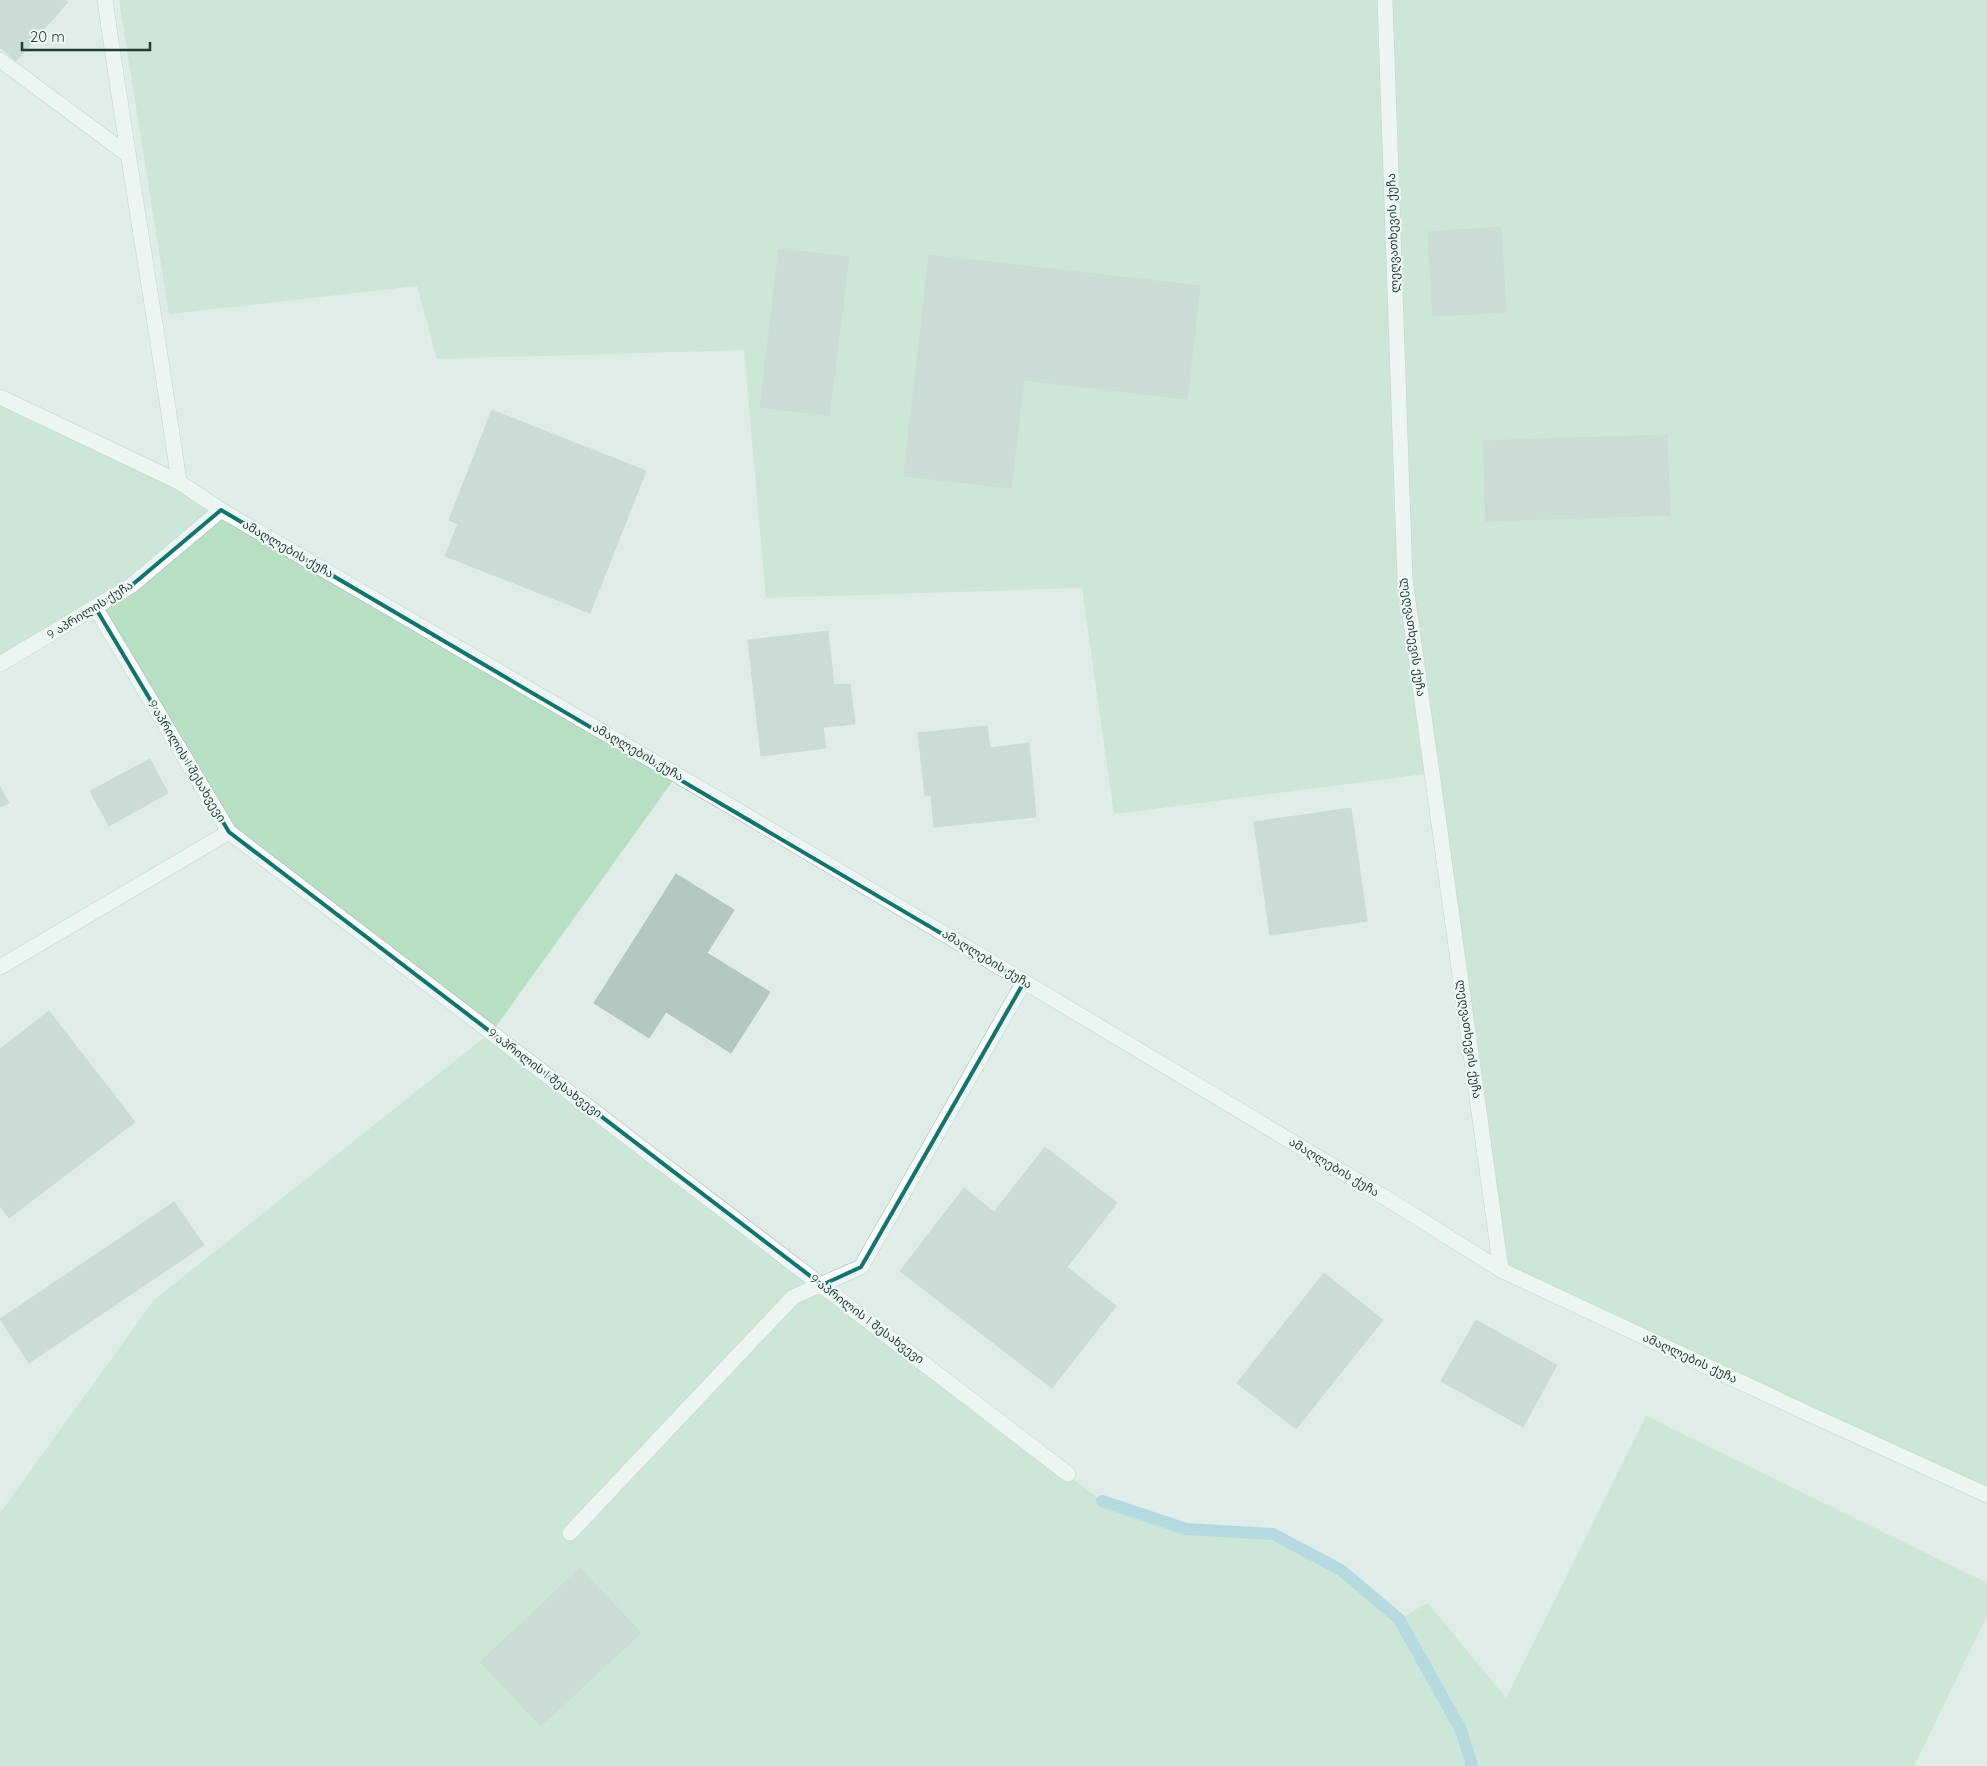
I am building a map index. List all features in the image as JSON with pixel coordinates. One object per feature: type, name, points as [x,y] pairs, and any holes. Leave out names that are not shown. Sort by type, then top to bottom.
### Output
[{"type":"street","points":[[105,0],[127,154],[155,317],[179,482]]},
{"type":"street","name":"ლეღვათხევის ქუჩა","points":[[1385,0],[1405,579],[1501,1270]]},
{"type":"street","points":[[0,60],[127,154]]},
{"type":"street","name":"ამაღლების ქუჩა","points":[[0,397],[179,482],[221,510],[729,805],[1386,1198],[1501,1270],[1807,1413],[1987,1494]]},
{"type":"street","name":"9 აპრილის ქუჩა","points":[[0,664],[132,585],[221,510]]},
{"type":"street","name":"9 აპრილის I შესახვევი","points":[[95,607],[229,832],[1068,1474]]},
{"type":"street","points":[[0,967],[229,832]]},
{"type":"street","points":[[570,1533],[793,1296],[861,1267],[1024,982]]},
{"type":"highlighted area","points":[[221,510],[1024,982],[861,1267],[822,1285],[229,832],[95,607],[132,585]]},
{"type":"green space","points":[[119,0],[1987,0],[1987,1495],[1501,1270],[1432,773],[1114,814],[1082,588],[766,598],[744,350],[437,359],[417,286],[169,314]]},
{"type":"green space","points":[[0,397],[179,482],[677,775],[492,1032],[1102,1501],[1186,1529],[1273,1534],[1341,1570],[1399,1619],[1428,1603],[1506,1698],[1646,1416],[1987,1583],[1987,1616],[1914,1766],[0,1766],[0,1513],[154,1300],[491,1032],[229,832],[95,607],[0,664]]},
{"type":"building","points":[[0,0],[66,0],[68,2],[16,61],[0,47]]},
{"type":"building","points":[[1501,227],[1506,312],[1433,316],[1428,232]]},
{"type":"building","points":[[779,249],[849,257],[829,416],[760,407]]},
{"type":"building","points":[[929,255],[1200,286],[1187,399],[1024,380],[1011,488],[904,476]]},
{"type":"building","points":[[492,410],[646,471],[590,613],[445,556],[458,524],[449,520]]},
{"type":"building","points":[[1667,435],[1670,515],[1486,521],[1483,441]]},
{"type":"building","points":[[828,631],[834,685],[850,684],[855,724],[823,727],[826,748],[761,756],[748,640]]},
{"type":"building","points":[[987,726],[990,748],[1029,743],[1036,817],[934,827],[931,795],[925,796],[918,733]]},
{"type":"building","points":[[150,759],[168,793],[109,826],[90,791]]},
{"type":"building","points":[[0,787],[9,803],[0,807]]},
{"type":"building","points":[[1351,808],[1367,921],[1270,935],[1254,822]]},
{"type":"building","points":[[676,874],[734,910],[707,953],[770,992],[731,1053],[666,1012],[649,1038],[594,1003]]},
{"type":"building","points":[[49,1011],[135,1122],[9,1218],[0,1206],[0,1049]]},
{"type":"building","points":[[1045,1147],[1117,1203],[1067,1267],[1116,1306],[1052,1388],[900,1271],[964,1188],[994,1212]]},
{"type":"building","points":[[174,1202],[204,1245],[29,1363],[0,1319]]},
{"type":"building","points":[[1324,1273],[1383,1320],[1296,1429],[1237,1383]]},
{"type":"building","points":[[1476,1320],[1557,1365],[1523,1427],[1441,1381]]},
{"type":"building","points":[[580,1568],[641,1633],[541,1726],[480,1662]]},
{"type":"waterway","points":[[1102,1501],[1186,1529],[1273,1534],[1341,1570],[1399,1619],[1461,1730],[1472,1766]]}]
